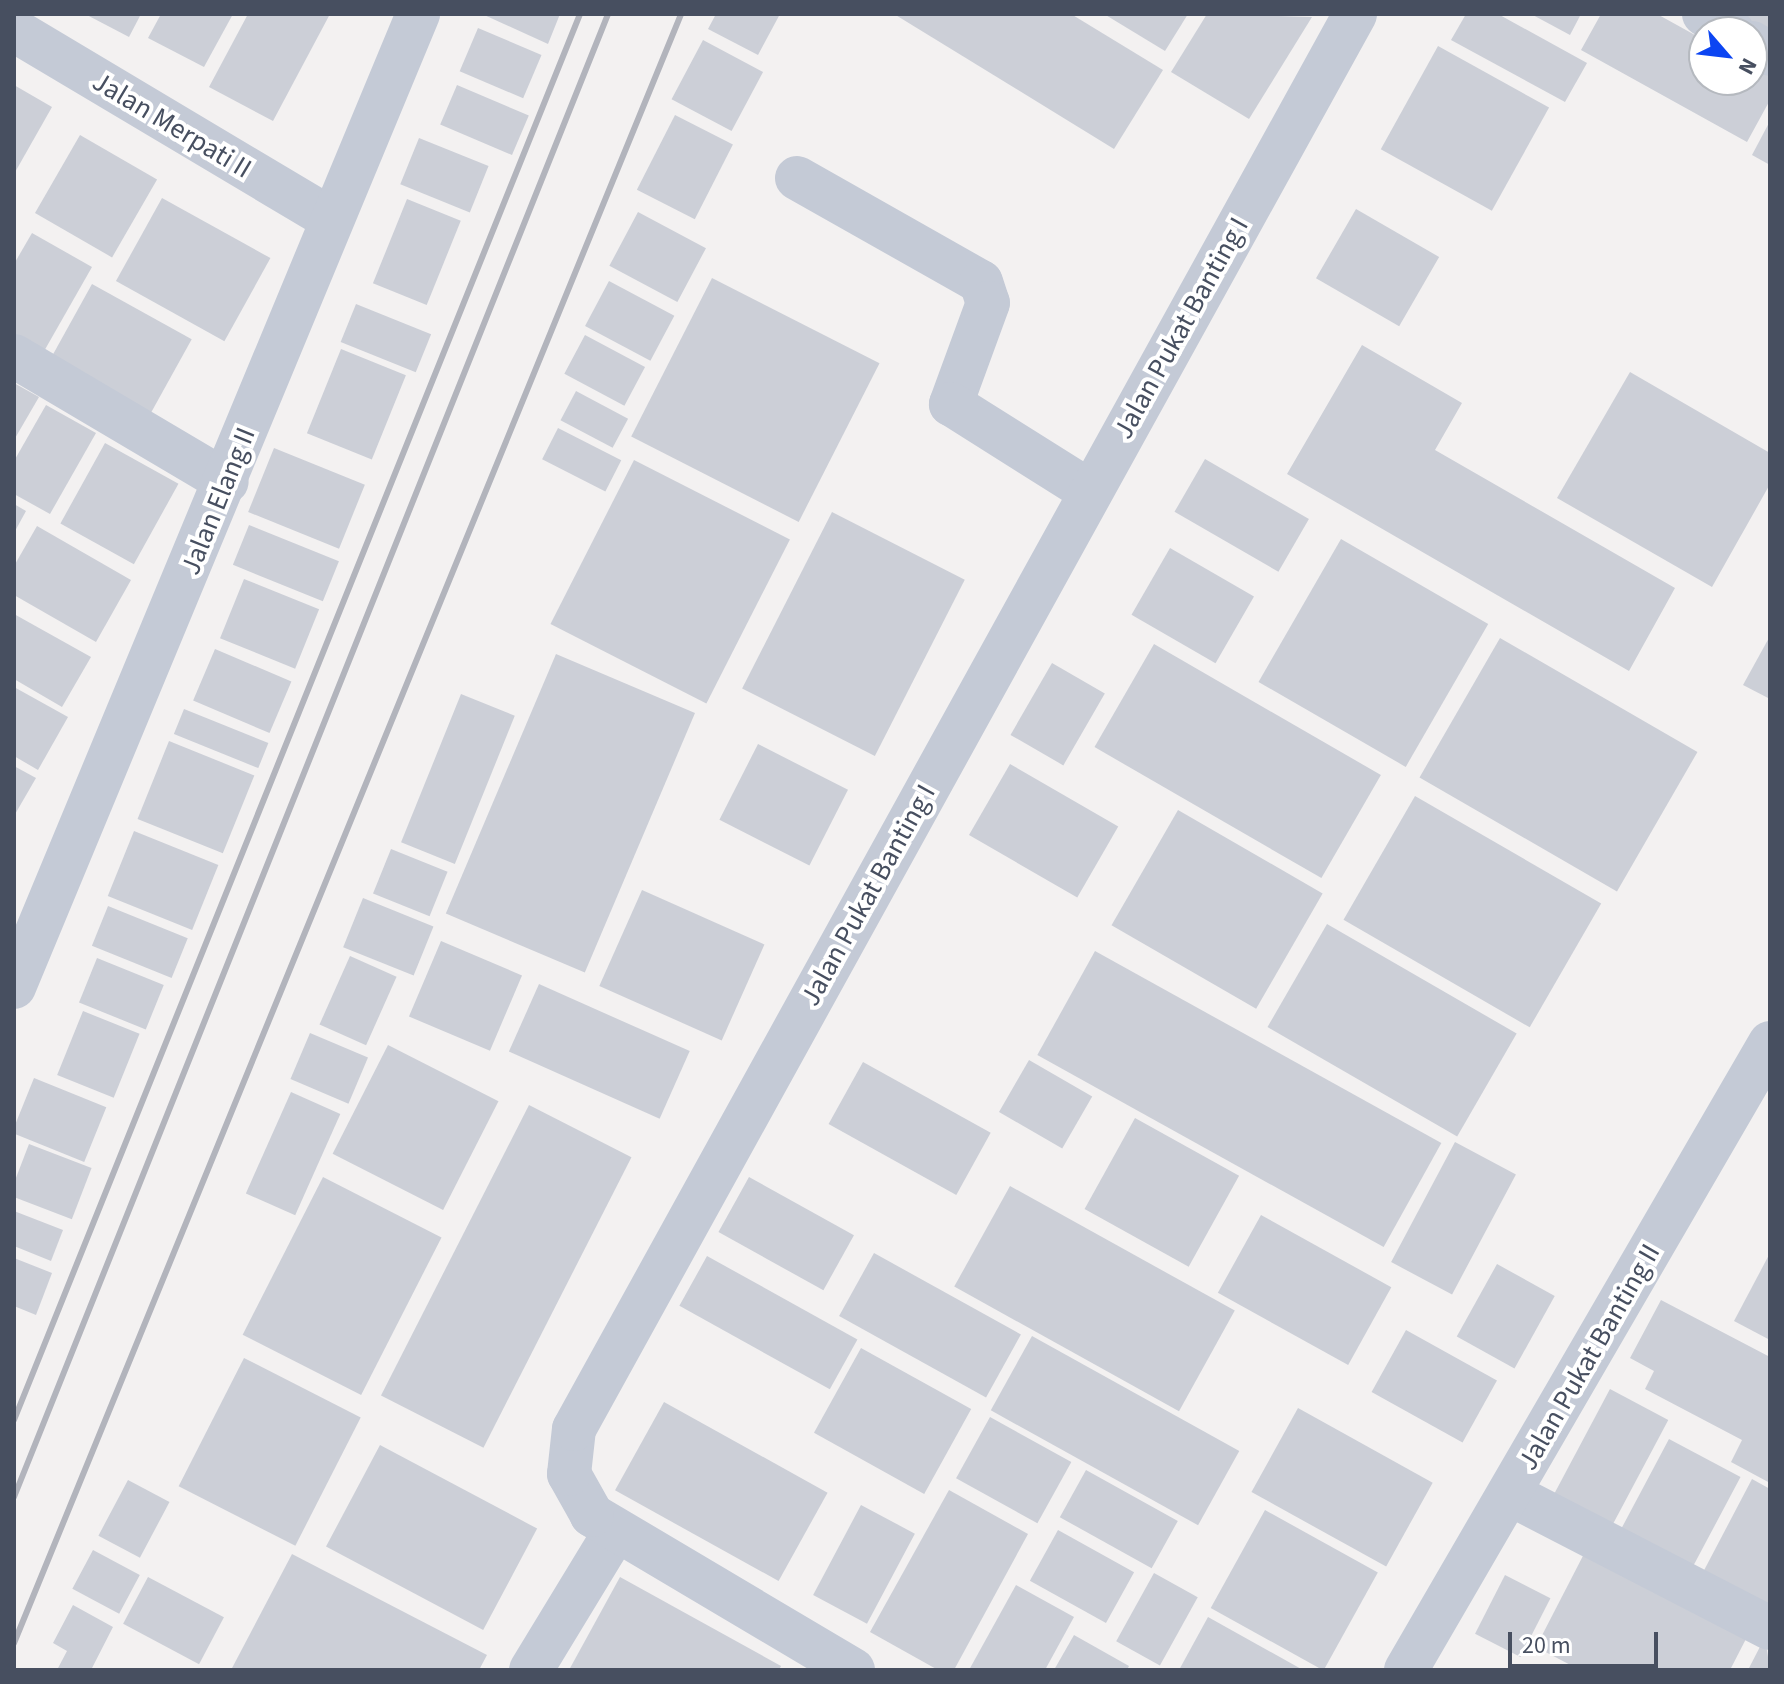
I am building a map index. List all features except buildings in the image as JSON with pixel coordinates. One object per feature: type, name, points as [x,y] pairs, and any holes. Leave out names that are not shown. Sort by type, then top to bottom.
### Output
[{"type":"street","name":"Jalan Elang II","points":[[14,987],[22,943],[227,482],[331,219],[418,14]]},
{"type":"street","name":"Jalan Pukat Banting I","points":[[853,1670],[615,1532],[576,1496],[569,1474],[574,1429],[1355,14]]},
{"type":"street","name":"Jalan Merpati II","points":[[14,30],[331,219]]},
{"type":"street","points":[[797,178],[981,282],[988,303],[951,404],[1091,492]]},
{"type":"street","points":[[14,356],[227,482]]},
{"type":"street","name":"Jalan Pukat Banting II","points":[[1406,1670],[1770,1043]]},
{"type":"street","points":[[1510,1494],[1770,1628]]},
{"type":"street","points":[[531,1670],[615,1532]]},
{"type":"railway","points":[[14,1420],[580,14]]},
{"type":"railway","points":[[14,1497],[608,14]]},
{"type":"railway","points":[[14,1643],[681,14]]}]
